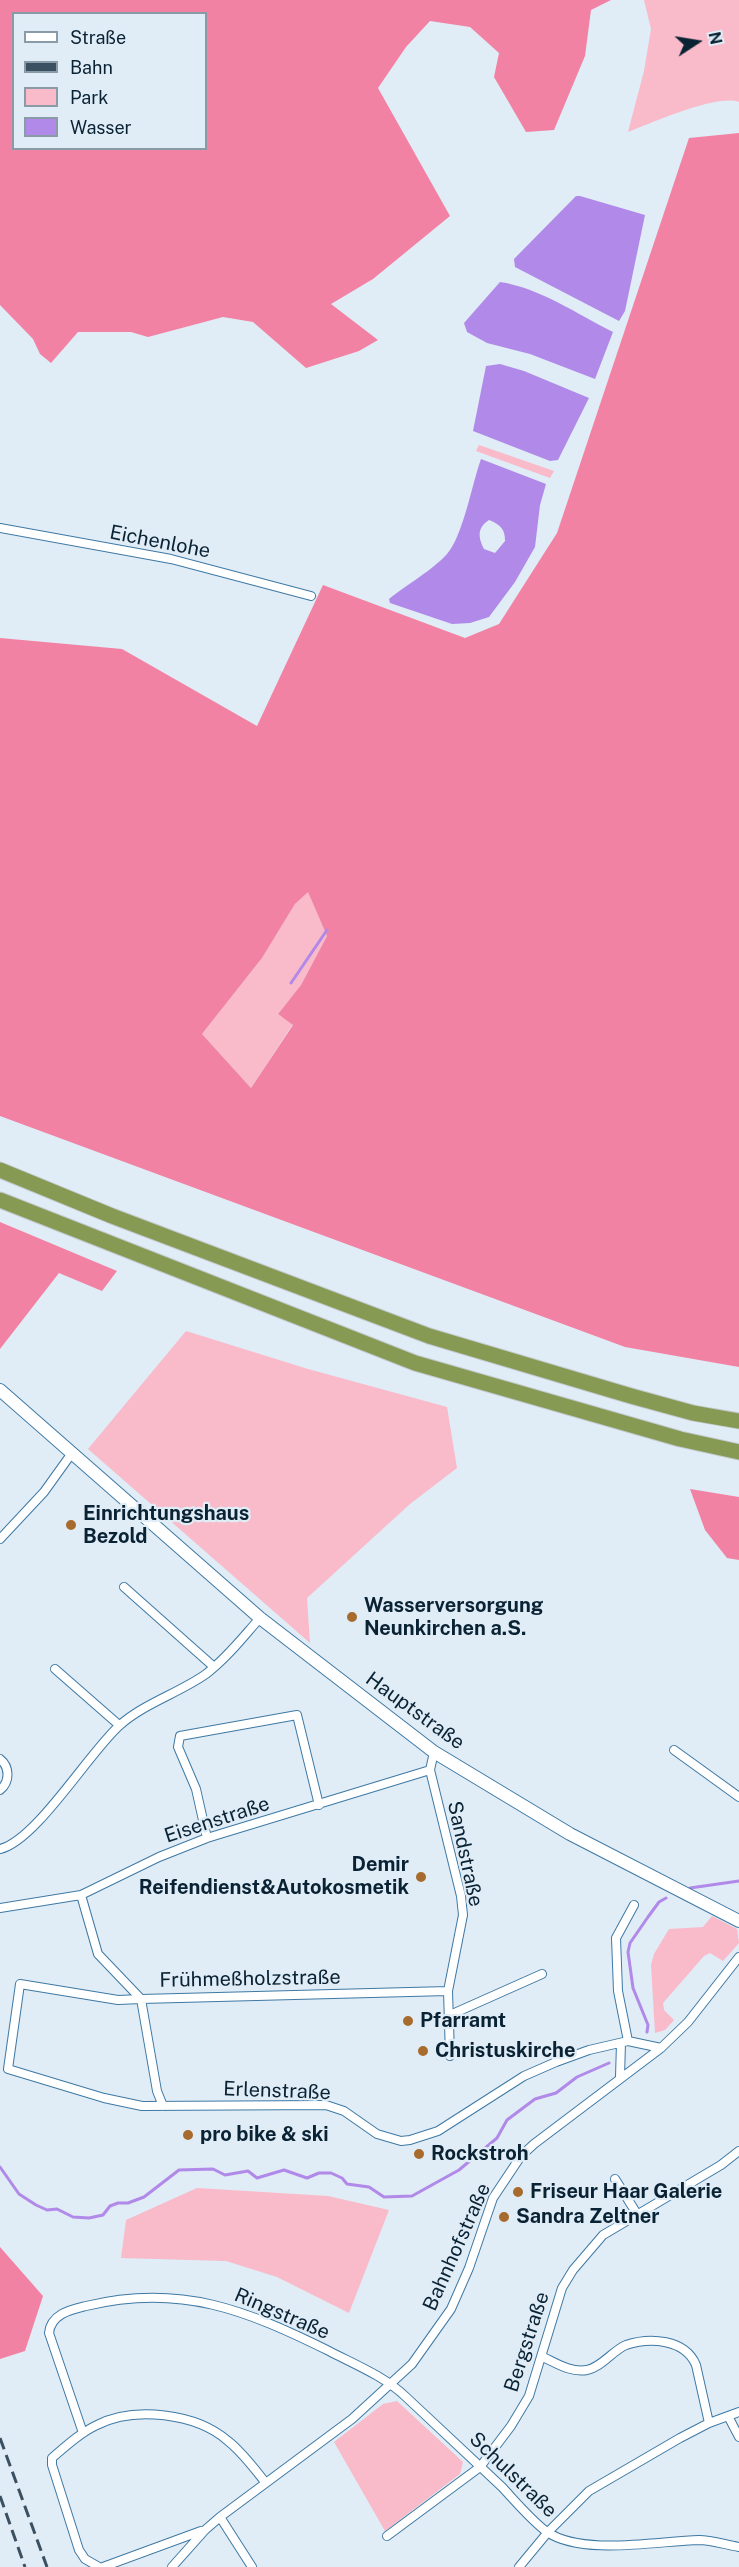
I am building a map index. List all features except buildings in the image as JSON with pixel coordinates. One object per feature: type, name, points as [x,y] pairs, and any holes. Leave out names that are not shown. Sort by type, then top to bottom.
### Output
[{"type":"highway","points":[[0,1170],[112,1216],[429,1336],[693,1413],[739,1421]]},
{"type":"highway","points":[[0,1200],[415,1363],[680,1439],[739,1452]]},
{"type":"main road","name":"Hauptstraße","points":[[0,1390],[260,1618],[434,1752],[570,1834],[739,1921]]},
{"type":"street","name":"Eichenlohe","points":[[0,528],[171,559],[311,596]]},
{"type":"street","points":[[0,1539],[44,1492],[72,1453]]},
{"type":"street","points":[[124,1587],[214,1667]]},
{"type":"street","points":[[0,1849],[9,1847],[42,1816],[119,1725],[214,1667],[260,1618]]},
{"type":"street","points":[[55,1669],[119,1725]]},
{"type":"street","points":[[207,1838],[196,1789],[178,1747],[180,1736],[297,1714],[319,1805]]},
{"type":"street","points":[[674,1750],[739,1797]]},
{"type":"street","points":[[430,1770],[434,1752]]},
{"type":"street","points":[[0,1760],[8,1771],[7,1781],[0,1790]]},
{"type":"street","name":"Eisenstraße","points":[[0,1908],[81,1895],[159,1857],[207,1838],[430,1770]]},
{"type":"street","name":"Sandstraße","points":[[430,1770],[461,1896],[463,1915],[447,1991],[450,2015],[450,2056]]},
{"type":"street","name":"Frühmeßholzstraße","points":[[81,1895],[98,1954],[141,1999],[447,1991]]},
{"type":"street","points":[[620,2078],[625,2042],[618,1991],[616,1938],[634,1905]]},
{"type":"street","name":"Bahnhofstraße","points":[[171,2567],[220,2517],[352,2419],[412,2364],[451,2309],[470,2268],[493,2198],[521,2156],[661,2048],[688,2022],[739,1957]]},
{"type":"street","points":[[450,2015],[542,1974]]},
{"type":"street","name":"Erlenstraße","points":[[141,1999],[118,2000],[20,1984],[4,2068],[104,2098],[142,2106],[326,2105],[344,2111],[377,2134],[400,2141],[438,2131],[524,2076],[588,2050],[625,2042],[661,2048]]},
{"type":"street","points":[[141,1999],[157,2091],[163,2106]]},
{"type":"street","name":"Bergstraße","points":[[387,2536],[480,2467],[511,2426],[529,2396],[543,2357],[552,2315],[562,2288],[573,2270],[603,2235],[721,2165],[739,2151]]},
{"type":"street","points":[[615,2179],[637,2214]]},
{"type":"street","name":"Ringstraße","points":[[83,2433],[49,2333],[50,2327],[61,2314],[110,2300],[167,2298],[238,2311],[287,2329],[392,2384]]},
{"type":"street","points":[[543,2357],[578,2371],[596,2366],[627,2345],[655,2340],[679,2346],[693,2357],[709,2423]]},
{"type":"street","name":"Schulstraße","points":[[392,2384],[548,2532],[592,2545],[702,2540],[739,2547]]},
{"type":"street","points":[[519,2567],[548,2532],[589,2491],[618,2472],[709,2423],[739,2412]]},
{"type":"street","points":[[205,2530],[101,2567],[85,2559],[79,2550],[53,2471],[52,2458],[98,2424],[116,2418],[145,2415],[194,2422],[228,2440],[265,2482]]},
{"type":"street","points":[[728,2416],[739,2437]]},
{"type":"street","points":[[220,2517],[252,2567]]},
{"type":"green space","points":[[644,0],[739,0],[739,102],[715,102],[700,106],[628,132],[644,71],[651,29]]},
{"type":"green space","points":[[479,445],[554,471],[550,478],[476,451]]},
{"type":"green space","points":[[308,891],[327,936],[301,985],[278,1014],[293,1024],[251,1088],[202,1034],[262,958],[295,904]]},
{"type":"green space","points":[[186,1331],[308,1369],[447,1407],[457,1468],[410,1504],[307,1598],[310,1643],[88,1449]]},
{"type":"green space","points":[[712,1916],[737,1929],[739,1943],[723,1961],[710,1953],[704,1956],[663,2003],[664,2010],[674,2020],[665,2030],[655,2033],[651,1965],[654,1954],[669,1929],[703,1927]]},
{"type":"green space","points":[[197,2188],[328,2196],[389,2210],[349,2313],[277,2277],[226,2261],[121,2258],[126,2220]]},
{"type":"green space","points":[[397,2401],[463,2462],[460,2474],[385,2531],[334,2442],[383,2404]]},
{"type":"shaded area","points":[[0,0],[611,0],[591,10],[585,56],[554,130],[526,132],[494,77],[499,53],[470,27],[430,21],[406,47],[378,88],[450,216],[373,279],[331,304],[378,340],[359,351],[306,368],[253,322],[223,317],[148,337],[131,332],[78,332],[51,363],[40,354],[33,339],[0,305]]},
{"type":"shaded area","points":[[739,133],[739,1367],[625,1347],[0,1116],[0,638],[122,649],[257,726],[323,585],[465,638],[499,624],[557,533],[689,138]],"holes":[[[308,892],[327,936],[301,985],[278,1014],[293,1025],[251,1088],[202,1034],[262,958],[295,904]]]},
{"type":"shaded area","points":[[0,1222],[117,1271],[102,1291],[59,1273],[0,1349]]},
{"type":"shaded area","points":[[690,1489],[739,1497],[739,1560],[727,1558],[705,1530]]},
{"type":"shaded area","points":[[0,2247],[43,2296],[25,2351],[0,2359]]},
{"type":"water","points":[[576,196],[645,215],[625,311],[619,321],[515,267],[514,259]]},
{"type":"water","points":[[500,282],[515,285],[558,302],[613,332],[595,379],[530,354],[487,343],[467,332],[464,323]]},
{"type":"water","points":[[500,364],[524,371],[589,398],[558,460],[550,461],[473,431],[486,366]]},
{"type":"water","points":[[481,459],[546,484],[540,505],[535,547],[515,582],[489,617],[470,623],[452,624],[390,603],[389,599],[435,566],[453,546]],"holes":[[[489,520],[502,528],[505,537],[505,541],[495,553],[484,549],[480,537],[482,526]]]},
{"type":"waterway","points":[[291,983],[327,930]]},
{"type":"waterway","points":[[690,1888],[739,1881]]},
{"type":"waterway","points":[[647,2032],[648,2025],[633,1988],[628,1952],[630,1943],[648,1917],[659,1902],[666,1898]]},
{"type":"waterway","points":[[0,2167],[19,2194],[47,2210],[57,2209],[73,2217],[89,2218],[103,2215],[110,2206],[144,2197],[179,2170],[213,2169],[225,2175],[248,2171],[257,2178],[284,2170],[307,2178],[319,2173],[331,2173],[342,2178],[347,2184],[369,2187],[384,2197],[412,2196],[459,2170],[497,2138],[507,2120],[535,2099],[556,2093],[577,2077],[609,2063]]},
{"type":"railway","points":[[0,2438],[47,2567]]},
{"type":"railway","points":[[0,2496],[25,2567]]},
{"type":"place","name":"Einrichtungshaus Bezold","points":[[71,1525]]},
{"type":"place","name":"Wasserversorgung Neunkirchen a.S.","points":[[352,1617]]},
{"type":"place","name":"Demir Reifendienst&Autokosmetik","points":[[421,1877]]},
{"type":"place","name":"Pfarramt","points":[[408,2021]]},
{"type":"place","name":"Christuskirche","points":[[423,2051]]},
{"type":"place","name":"pro bike & ski","points":[[188,2135]]},
{"type":"place","name":"Rockstroh","points":[[419,2154]]},
{"type":"place","name":"Friseur Haar Galerie","points":[[518,2192]]},
{"type":"place","name":"Sandra Zeltner","points":[[504,2217]]}]
